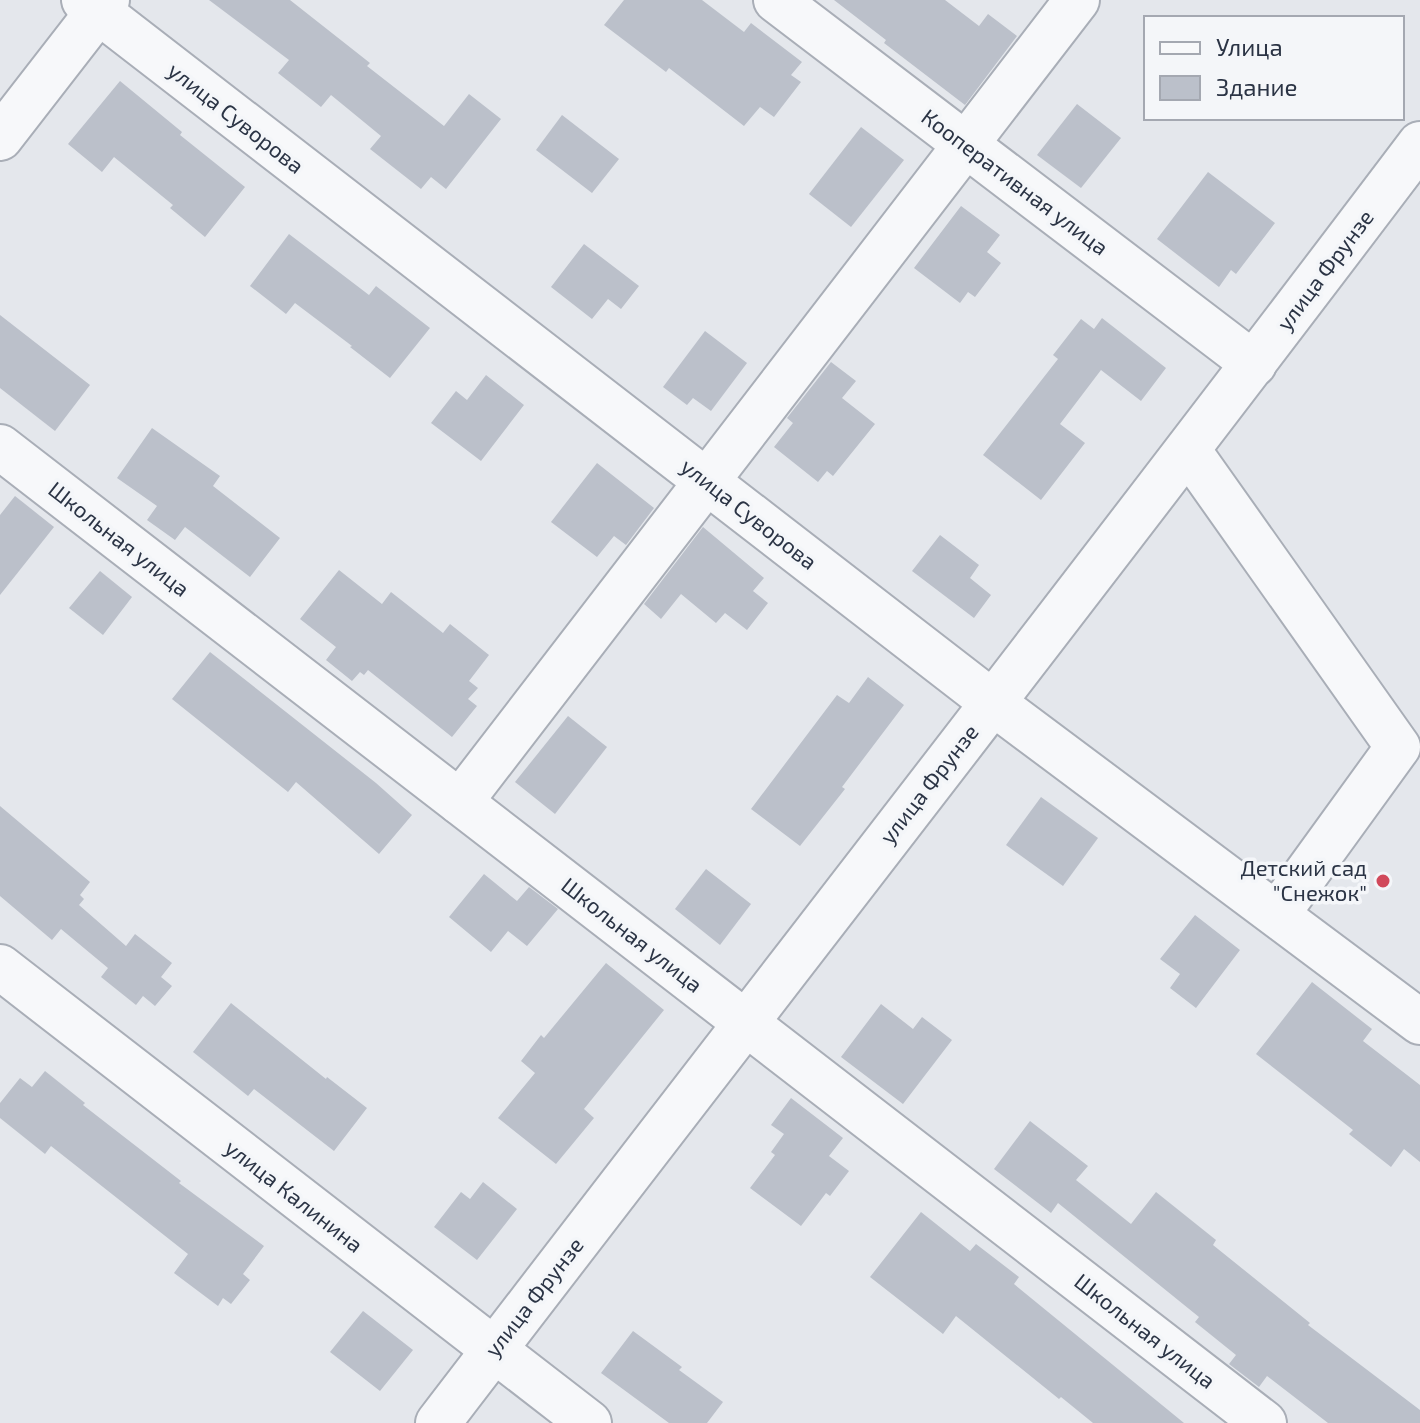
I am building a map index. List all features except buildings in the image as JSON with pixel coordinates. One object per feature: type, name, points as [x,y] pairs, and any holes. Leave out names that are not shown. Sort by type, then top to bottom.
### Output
[{"type":"street","name":"Кооперативная улица","points":[[776,0],[1254,364]]},
{"type":"street","points":[[460,802],[1077,0]]},
{"type":"street","points":[[0,138],[96,4]]},
{"type":"street","name":"улица Суворова","points":[[96,4],[992,702],[1420,1022]]},
{"type":"street","name":"улица Фрунзе","points":[[438,1423],[1420,144]]},
{"type":"street","name":"Школьная улица","points":[[0,447],[1264,1423]]},
{"type":"street","points":[[1188,450],[1398,747],[1277,914]]},
{"type":"street","name":"улица Калинина","points":[[0,967],[589,1423]]},
{"type":"place","name":"Детский сад \"Снежок\"","points":[[1383,881]]}]
